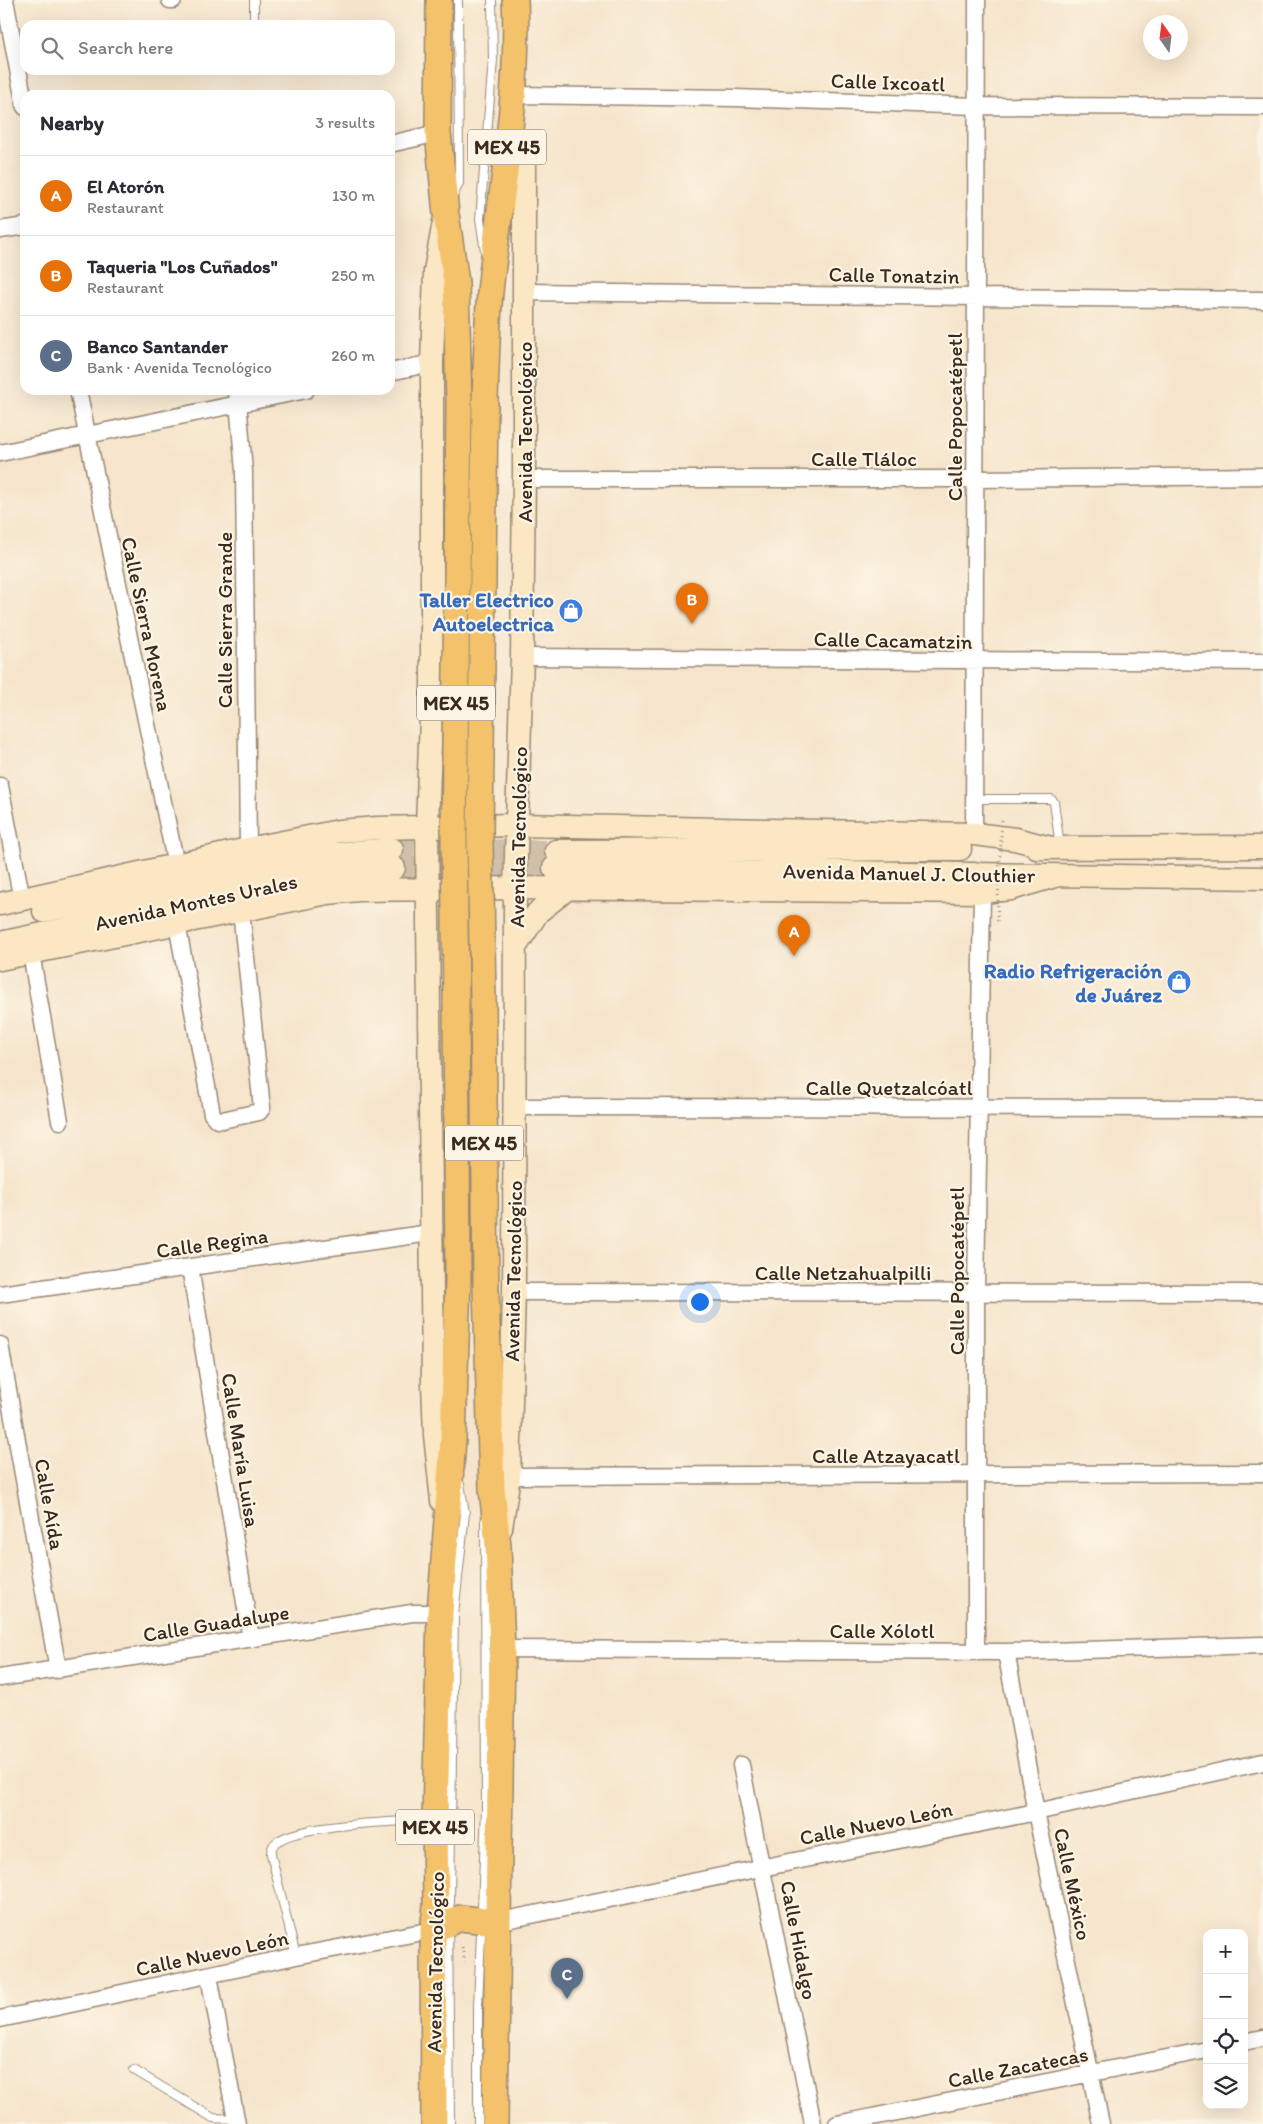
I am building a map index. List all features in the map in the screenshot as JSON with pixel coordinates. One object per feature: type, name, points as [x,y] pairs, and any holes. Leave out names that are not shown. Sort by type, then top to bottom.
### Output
[{"type":"main road","name":"Avenida Tecnológico","points":[[434,2124],[440,1926],[436,1906],[435,1819],[440,1613],[453,1440],[458,1278],[454,839],[459,404],[456,282],[446,214],[438,133],[438,0]]},
{"type":"main road","name":"Avenida Tecnológico","points":[[495,2124],[489,1921],[502,1649],[498,1546],[500,1483],[486,1288],[480,840],[485,402],[490,293],[510,128],[517,34],[515,0]]},
{"type":"main road","points":[[440,1926],[460,1918],[489,1921]]},
{"type":"street","points":[[5,0],[22,90]]},
{"type":"street","points":[[517,34],[526,0]]},
{"type":"street","name":"Calle Popocatépetl","points":[[974,834],[977,0]]},
{"type":"street","name":"Calle Ixcoatl","points":[[512,95],[736,98],[977,106],[1263,107]]},
{"type":"street","name":"Avenida Tecnológico","points":[[500,1483],[514,1292],[515,888],[522,658],[524,479],[524,164],[510,128]]},
{"type":"street","points":[[395,143],[438,133]]},
{"type":"street","name":"Avenida Tecnológico","points":[[446,214],[435,271],[432,363],[432,689],[427,826],[430,1233],[435,1435],[446,1530]]},
{"type":"street","points":[[0,230],[20,227]]},
{"type":"street","name":"Calle Tonatzin","points":[[524,292],[1263,300]]},
{"type":"street","points":[[395,371],[432,363]]},
{"type":"street","name":"Calle Sierra Morena","points":[[79,395],[176,866]]},
{"type":"street","points":[[0,453],[87,436],[238,397],[257,395]]},
{"type":"street","name":"Calle Sierra Grande","points":[[238,397],[244,471],[248,849]]},
{"type":"street","name":"Calle Tláloc","points":[[524,479],[976,479],[1263,476]]},
{"type":"street","name":"Calle Cacamatzin","points":[[522,658],[976,662],[1263,662]]},
{"type":"street","points":[[0,786],[22,900]]},
{"type":"street","points":[[0,904],[248,849],[339,831],[427,826],[518,825],[974,834],[1015,839],[1056,848]]},
{"type":"street","name":"Avenida Manuel J. Clouthier","points":[[1263,848],[1056,848],[556,860],[1055,876],[1263,878]]},
{"type":"street","name":"Avenida Montes Urales","points":[[0,919],[325,855],[393,858],[299,880],[0,943]]},
{"type":"street","points":[[0,959],[328,893],[358,890],[515,888],[982,892],[1012,889],[1055,876]]},
{"type":"street","points":[[516,947],[538,912],[567,889]]},
{"type":"street","name":"Calle Popocatépetl","points":[[976,1652],[976,1293],[982,892]]},
{"type":"street","points":[[177,924],[212,1114],[217,1120],[222,1120],[259,1112],[262,1104],[241,910]]},
{"type":"street","points":[[31,953],[60,1121]]},
{"type":"street","name":"Calle Quetzalcóatl","points":[[514,1107],[1263,1108]]},
{"type":"street","name":"Calle Regina","points":[[0,1294],[430,1233]]},
{"type":"street","name":"Calle María Luisa","points":[[190,1267],[251,1639]]},
{"type":"street","name":"Calle Netzahualpilli","points":[[514,1292],[1263,1293]]},
{"type":"street","name":"Calle Aída","points":[[0,1345],[58,1670]]},
{"type":"street","name":"Calle Atzayacatl","points":[[500,1483],[1263,1473]]},
{"type":"street","name":"Calle Guadalupe","points":[[0,1678],[412,1614],[440,1613]]},
{"type":"street","name":"Calle Xólotl","points":[[502,1649],[1006,1652],[1263,1645]]},
{"type":"street","name":"Calle México","points":[[1006,1652],[1036,1812],[1101,2124]]},
{"type":"street","name":"Calle Nuevo León","points":[[489,1921],[512,1921],[763,1867],[1036,1812],[1263,1762]]},
{"type":"street","name":"Calle Hidalgo","points":[[742,1764],[814,2124]]},
{"type":"street","name":"Calle Nuevo León","points":[[0,2019],[440,1926]]},
{"type":"street","points":[[209,1976],[237,2121]]},
{"type":"street","points":[[1248,2041],[1263,2038]]},
{"type":"street","name":"Calle Zacatecas","points":[[837,2124],[1203,2051]]},
{"type":"lane","points":[[254,0],[254,20]]},
{"type":"lane","points":[[446,214],[459,183],[458,0]]},
{"type":"lane","points":[[490,293],[480,219],[493,60],[492,0]]},
{"type":"lane","points":[[974,800],[1050,800],[1054,802],[1056,848]]},
{"type":"lane","points":[[450,2124],[440,1926],[450,1901],[454,1615],[465,1513],[453,1440]]},
{"type":"lane","points":[[478,2124],[478,2007],[489,1921],[484,1528],[500,1483]]},
{"type":"lane","points":[[296,1956],[272,1854],[273,1845],[277,1841],[304,1830],[435,1819]]},
{"type":"lane","points":[[134,2070],[214,2118],[237,2121]]},
{"type":"path","points":[[997,921],[1002,818]]},
{"type":"tunnel","points":[[392,849],[556,851]]},
{"type":"tunnel","points":[[394,868],[554,868]]},
{"type":"place","name":"Taller Electrico Autoelectrica","points":[[571,611]]},
{"type":"place","name":"Taqueria \"Los Cuñados\"","points":[[692,624]]},
{"type":"place","name":"El Atorón","points":[[794,956]]},
{"type":"place","name":"Radio Refrigeración de Juárez","points":[[1179,982]]},
{"type":"place","name":"Banco Santander","points":[[567,1999]]}]
